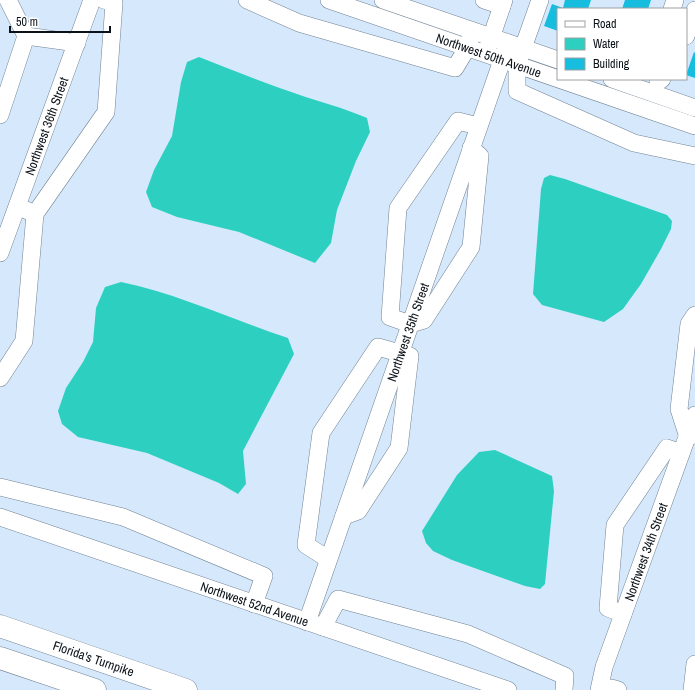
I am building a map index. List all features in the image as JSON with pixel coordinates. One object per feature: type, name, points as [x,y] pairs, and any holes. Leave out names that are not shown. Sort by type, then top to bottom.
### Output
[{"type":"highway","name":"Florida's Turnpike","points":[[0,626],[186,690]]},
{"type":"highway","points":[[0,658],[95,690]]},
{"type":"street","points":[[8,0],[26,36]]},
{"type":"street","name":"Northwest 36th Street","points":[[0,253],[92,0]]},
{"type":"street","points":[[0,378],[24,341],[35,214],[106,112],[114,3],[104,0]]},
{"type":"street","points":[[247,0],[299,23],[455,68],[467,48],[473,31]]},
{"type":"street","name":"Northwest 50th Avenue","points":[[329,0],[557,79]]},
{"type":"street","points":[[374,16],[380,0]]},
{"type":"street","name":"Northwest 50th Avenue","points":[[383,0],[557,60]]},
{"type":"street","points":[[484,0],[503,3],[507,43]]},
{"type":"street","points":[[507,43],[540,0]]},
{"type":"street","points":[[687,33],[695,10]]},
{"type":"street","points":[[26,36],[77,43]]},
{"type":"street","points":[[0,115],[6,79],[26,36]]},
{"type":"street","name":"Northwest 35th Street","points":[[307,622],[507,43]]},
{"type":"street","points":[[501,60],[517,91],[634,143],[695,156]]},
{"type":"street","name":"Northwest 50th Avenue","points":[[560,80],[695,126]]},
{"type":"street","points":[[624,80],[658,83],[695,108]]},
{"type":"street","points":[[649,110],[658,83]]},
{"type":"street","points":[[471,148],[480,156],[471,247],[424,320],[410,324],[390,316],[398,208],[458,121],[478,126]]},
{"type":"street","points":[[16,208],[35,214]]},
{"type":"street","points":[[691,436],[680,410],[690,324],[695,315]]},
{"type":"street","points":[[328,560],[306,546],[321,433],[378,347],[410,356],[399,448],[358,511],[344,516]]},
{"type":"street","name":"Northwest 34th Street","points":[[609,689],[604,667],[681,453],[691,436],[695,415]]},
{"type":"street","points":[[623,614],[608,608],[615,525],[667,448],[681,453]]},
{"type":"street","points":[[0,487],[123,517],[264,576],[254,604]]},
{"type":"street","name":"Northwest 52nd Avenue","points":[[0,517],[508,690]]},
{"type":"street","points":[[323,627],[338,599],[468,634],[565,676],[564,690]]},
{"type":"street","points":[[692,690],[695,664]]},
{"type":"water","points":[[199,57],[272,85],[367,118],[370,132],[356,161],[337,210],[331,243],[315,263],[239,232],[177,217],[152,207],[146,192],[154,170],[172,136],[181,82],[187,62]]},
{"type":"water","points":[[550,175],[667,215],[672,221],[671,229],[641,284],[623,309],[604,322],[542,305],[533,294],[541,189],[544,178]]},
{"type":"water","points":[[121,282],[185,300],[288,338],[294,354],[243,451],[246,484],[238,494],[219,483],[147,453],[78,437],[62,424],[58,411],[66,388],[83,362],[93,342],[96,308],[105,287]]},
{"type":"water","points":[[495,450],[552,476],[554,491],[545,584],[540,589],[525,586],[452,560],[433,551],[426,543],[422,531],[457,475],[479,452]]},
{"type":"building","points":[[565,0],[591,0],[588,8],[563,8]]},
{"type":"building","points":[[625,0],[651,0],[648,8],[622,8]]},
{"type":"building","points":[[552,4],[563,8],[557,8],[557,31],[544,26]]},
{"type":"building","points":[[694,52],[695,78],[687,75]]}]
